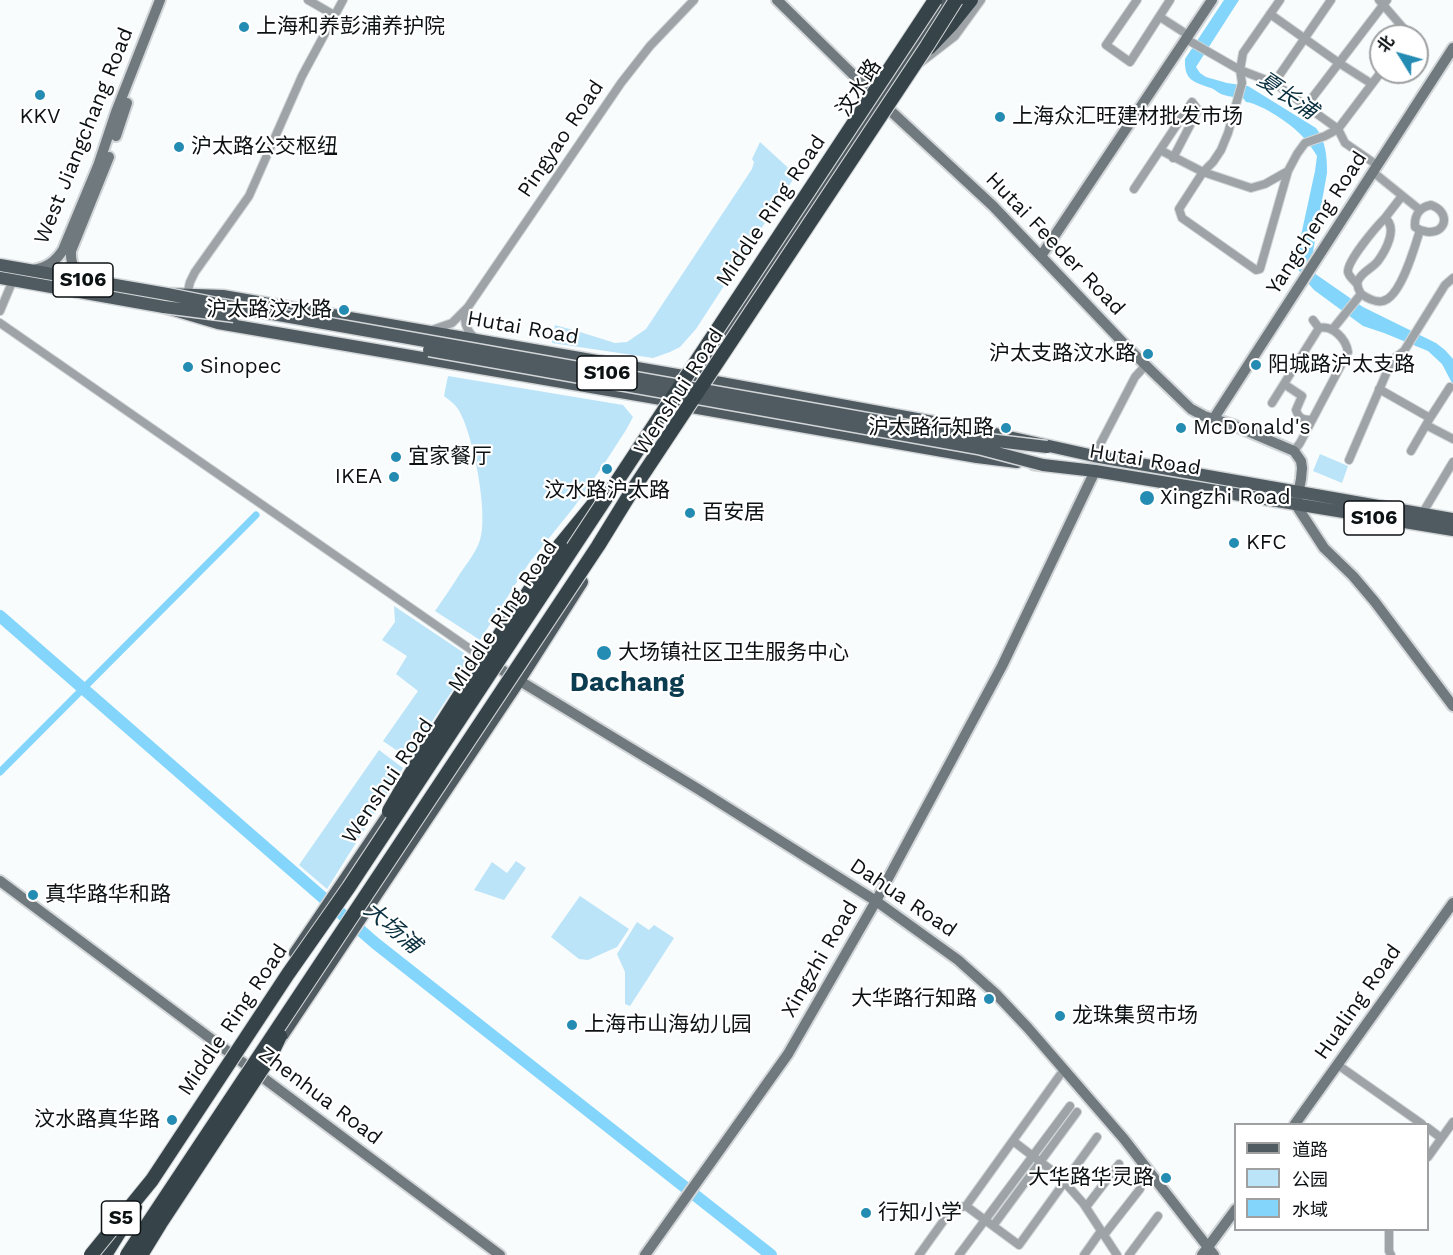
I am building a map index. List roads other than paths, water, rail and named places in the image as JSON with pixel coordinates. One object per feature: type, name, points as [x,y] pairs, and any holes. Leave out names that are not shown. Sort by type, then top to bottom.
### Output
[{"type":"highway","name":"Middle Ring Road","points":[[105,1255],[275,994],[935,0]]},
{"type":"highway","name":"Middle Ring Road","points":[[127,1255],[958,0]]},
{"type":"highway","points":[[929,48],[951,26],[971,0]]},
{"type":"highway","points":[[339,900],[416,764],[560,545],[613,482]]},
{"type":"highway","points":[[141,1255],[270,1057],[299,996]]},
{"type":"highway","name":"S5","points":[[91,1255],[152,1180]]},
{"type":"main road","name":"Wenshui Road","points":[[695,379],[775,282],[806,235],[935,0]]},
{"type":"main road","name":"汶水路","points":[[667,400],[695,379],[749,302],[879,101],[948,0]]},
{"type":"main road","points":[[947,21],[948,0]]},
{"type":"main road","name":"Wenshui Road","points":[[131,1255],[258,1072],[519,681],[692,407],[695,379],[879,101],[919,64],[958,0]]},
{"type":"main road","points":[[806,235],[812,207]]},
{"type":"main road","name":"Hutai Road","points":[[0,265],[87,280],[232,315],[978,448],[1043,465]]},
{"type":"main road","name":"Hutai Road","points":[[0,278],[165,300],[222,305],[980,440],[1047,447]]},
{"type":"main road","points":[[749,302],[775,282]]},
{"type":"main road","name":"Hutai Road","points":[[165,300],[187,295],[223,296],[477,340],[982,431],[1047,447],[1453,530]]},
{"type":"main road","name":"Hutai Road","points":[[165,300],[218,322],[667,400],[692,407],[977,457],[1453,519]]},
{"type":"main road","name":"Wenshui Road","points":[[98,1255],[342,882],[492,664],[667,400]]},
{"type":"street","name":"West Jiangchang Road","points":[[30,270],[52,264],[63,250],[98,166],[116,112],[160,0]]},
{"type":"street","name":"West Jiangchang Road","points":[[87,280],[77,274],[70,259],[71,251],[105,169],[123,112],[168,0]]},
{"type":"street","points":[[308,0],[334,15]]},
{"type":"street","points":[[187,295],[195,272],[249,196],[292,95],[343,0]]},
{"type":"street","name":"Pingyao Road","points":[[428,332],[452,323],[468,307],[612,94],[641,56],[694,0]]},
{"type":"street","name":"Hutai Feeder Road","points":[[777,0],[879,101],[993,206],[1145,366],[1191,409],[1294,451]]},
{"type":"street","points":[[919,64],[955,36],[981,0]]},
{"type":"street","points":[[1137,0],[1106,45],[1130,62],[1170,0]]},
{"type":"street","points":[[1041,256],[1189,40],[1212,0]]},
{"type":"street","points":[[1280,0],[1243,53],[1240,70],[1242,83],[1228,133],[1221,150],[1203,172],[1179,209],[1182,218],[1256,270],[1260,269],[1288,171],[1296,154],[1305,143],[1338,129],[1372,84]]},
{"type":"street","points":[[1274,83],[1331,0]]},
{"type":"street","points":[[1306,106],[1383,1],[1400,24]]},
{"type":"street","points":[[1270,14],[1338,63],[1369,82]]},
{"type":"street","points":[[1160,17],[1207,52],[1240,70],[1274,83],[1338,129],[1345,143],[1420,210]]},
{"type":"street","name":"Yangcheng Road","points":[[1214,418],[1453,48]]},
{"type":"street","points":[[1134,189],[1192,102],[1198,110],[1173,158]]},
{"type":"street","points":[[1160,150],[1203,172],[1251,188],[1265,184],[1288,171]]},
{"type":"street","points":[[1357,284],[1349,275],[1350,263],[1402,195]]},
{"type":"street","points":[[1431,205],[1437,207],[1444,214],[1442,226],[1437,230],[1431,232],[1420,230],[1415,227],[1414,220],[1424,207],[1431,205]]},
{"type":"street","points":[[1332,330],[1359,296],[1357,284],[1359,278],[1378,261],[1389,238],[1391,225],[1384,219]]},
{"type":"street","points":[[1359,296],[1375,301],[1383,301],[1391,297],[1409,266],[1420,230]]},
{"type":"street","points":[[1349,460],[1392,360],[1404,351],[1445,285],[1453,278]]},
{"type":"street","points":[[0,311],[13,280]]},
{"type":"street","points":[[468,307],[465,324],[477,340]]},
{"type":"street","points":[[1313,320],[1319,328]]},
{"type":"street","points":[[0,323],[492,664]]},
{"type":"street","points":[[1272,403],[1319,328],[1325,327],[1332,330],[1344,340],[1348,352],[1294,451],[1301,461],[1302,468],[1297,499],[1324,548],[1353,576],[1375,602],[1453,706]]},
{"type":"street","points":[[1094,456],[1135,378],[1145,366]]},
{"type":"street","points":[[1284,384],[1302,396],[1296,410],[1298,416],[1312,420]]},
{"type":"street","points":[[1411,451],[1450,387]]},
{"type":"street","points":[[1379,390],[1453,439]]},
{"type":"street","points":[[1422,514],[1453,462]]},
{"type":"street","name":"Xingzhi Road","points":[[645,1255],[788,1054],[876,902],[974,722],[1095,471]]},
{"type":"street","name":"Dahua Road","points":[[492,664],[698,789],[876,902],[958,960],[996,994],[1028,1028],[1124,1139],[1208,1252]]},
{"type":"street","name":"Zhenhua Road","points":[[0,881],[500,1255]]},
{"type":"street","name":"Hualing Road","points":[[1296,1123],[1453,903]]},
{"type":"street","points":[[1338,1065],[1419,1123]]},
{"type":"street","points":[[919,1255],[952,1209],[966,1206],[1060,1075]]},
{"type":"street","points":[[1037,1159],[1070,1106]]},
{"type":"street","points":[[959,1255],[989,1223],[1037,1159],[1077,1112]]},
{"type":"street","points":[[1429,1156],[1453,1122]]},
{"type":"street","points":[[1429,1129],[1441,1138]]},
{"type":"street","points":[[966,1206],[1019,1245],[1097,1137]]},
{"type":"street","points":[[1013,1141],[1059,1176],[1086,1208],[1117,1255]]},
{"type":"street","points":[[1086,1208],[1119,1164]]},
{"type":"street","points":[[1084,1255],[1140,1189]]},
{"type":"street","points":[[1208,1252],[1234,1212]]},
{"type":"street","points":[[1129,1255],[1158,1216]]},
{"type":"street","points":[[1389,1231],[1389,1251],[1392,1255]]},
{"type":"water","points":[[1224,0],[1239,0],[1196,67],[1200,73],[1227,83],[1248,86],[1316,128],[1324,144],[1327,173],[1311,263],[1314,273],[1363,307],[1436,343],[1445,350],[1453,359],[1453,385],[1442,364],[1428,351],[1363,326],[1314,290],[1302,276],[1295,263],[1317,156],[1298,132],[1285,121],[1246,102],[1243,98],[1222,94],[1195,82],[1186,72],[1185,59]]},
{"type":"waterway","points":[[0,772],[256,515]]},
{"type":"waterway","name":"大场浦","points":[[0,616],[375,943],[771,1255]]},
{"type":"place","name":"上海和养彭浦养护院","points":[[244,27]]},
{"type":"place","name":"KKV","points":[[40,95]]},
{"type":"place","name":"上海众汇旺建材批发市场","points":[[1000,117]]},
{"type":"place","name":"沪太路公交枢纽","points":[[179,147]]},
{"type":"place","name":"沪太路汶水路","points":[[344,310]]},
{"type":"place","name":"沪太支路汶水路","points":[[1148,354]]},
{"type":"place","name":"阳城路沪太支路","points":[[1256,365]]},
{"type":"place","name":"Sinopec","points":[[188,367]]},
{"type":"place","name":"沪太路行知路","points":[[1006,428]]},
{"type":"place","name":"McDonald's","points":[[1181,428]]},
{"type":"place","name":"宜家餐厅","points":[[396,457]]},
{"type":"place","name":"汶水路沪太路","points":[[607,469]]},
{"type":"place","name":"IKEA","points":[[394,477]]},
{"type":"place","name":"Xingzhi Road","points":[[1147,498]]},
{"type":"place","name":"百安居","points":[[690,513]]},
{"type":"place","name":"KFC","points":[[1234,543]]},
{"type":"place","name":"大场镇社区卫生服务中心","points":[[604,653]]},
{"type":"place","name":"真华路华和路","points":[[33,895]]},
{"type":"place","name":"大华路行知路","points":[[989,999]]},
{"type":"place","name":"龙珠集贸市场","points":[[1060,1016]]},
{"type":"place","name":"上海市山海幼儿园","points":[[572,1025]]},
{"type":"place","name":"汶水路真华路","points":[[172,1120]]},
{"type":"place","name":"大华路华灵路","points":[[1166,1178]]},
{"type":"place","name":"行知小学","points":[[866,1213]]},
{"type":"district","name":"Dachang","points":[[627,683]]},
{"type":"water label","name":"夏长浦","points":[[1287,96]]}]
